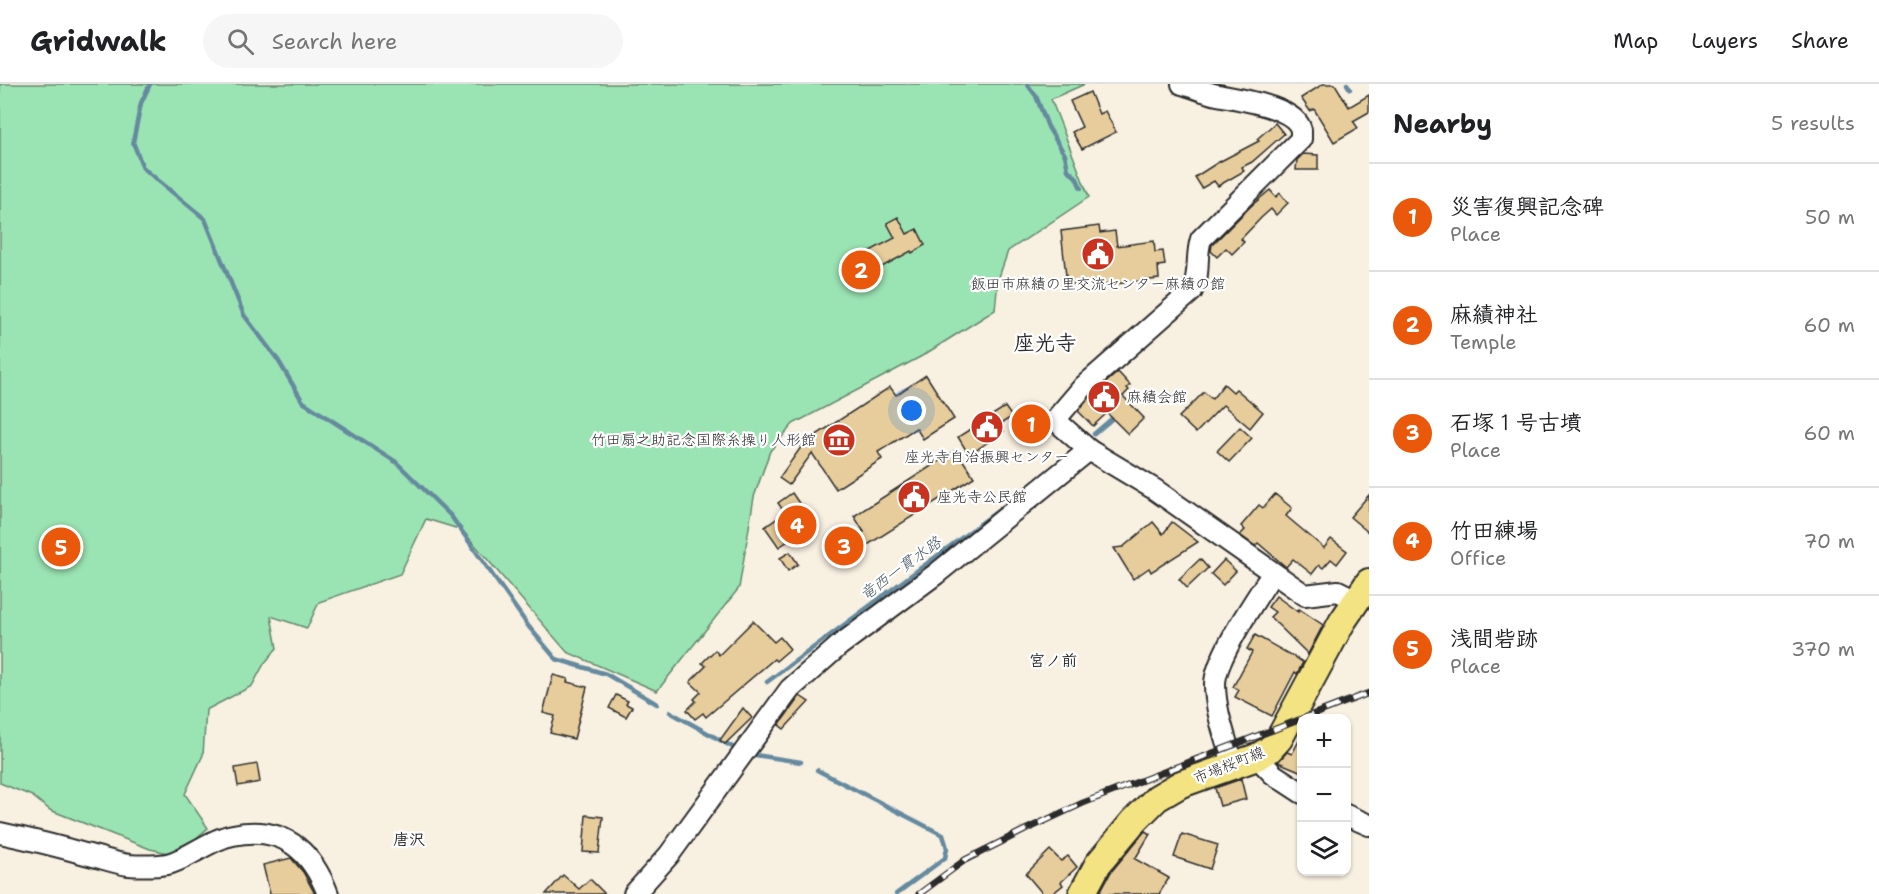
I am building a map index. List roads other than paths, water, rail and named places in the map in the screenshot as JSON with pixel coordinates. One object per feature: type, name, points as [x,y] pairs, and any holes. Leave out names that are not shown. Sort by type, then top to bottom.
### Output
[{"type":"main road","name":"市場桜町線","points":[[1082,894],[1098,864],[1133,822],[1157,798],[1181,784],[1269,750],[1279,740],[1342,622],[1362,591]]},
{"type":"street","points":[[1182,84],[1212,94],[1277,109],[1295,121],[1301,129],[1301,139],[1201,239],[1198,249],[1197,281],[1192,291],[1084,386],[1055,420],[1089,450],[1154,489],[1305,595],[1362,591]]},
{"type":"street","points":[[634,894],[669,855],[790,689],[840,645],[936,574],[1089,450]]},
{"type":"street","points":[[1272,574],[1244,618],[1221,662],[1215,682],[1219,713],[1245,760],[1297,790]]},
{"type":"street","points":[[1351,817],[1369,825]]},
{"type":"street","points":[[0,833],[129,865],[169,864],[232,835],[256,833],[275,836],[295,845],[310,858],[328,894]]},
{"type":"waterway","points":[[150,84],[141,103],[133,142],[143,168],[205,219],[244,315],[278,360],[303,402],[396,462],[451,516],[529,627],[556,659],[606,674],[657,704]]},
{"type":"waterway","points":[[1027,84],[1036,96],[1048,127],[1065,155],[1068,170],[1076,177],[1081,188]]},
{"type":"waterway","points":[[1347,84],[1350,89]]},
{"type":"waterway","name":"竜西一貫水路","points":[[1126,406],[1140,394]]},
{"type":"waterway","name":"竜西一貫水路","points":[[1094,434],[1115,416]]},
{"type":"waterway","name":"竜西一貫水路","points":[[767,682],[1007,504]]},
{"type":"waterway","points":[[670,712],[736,749]]},
{"type":"waterway","points":[[755,755],[801,762]]},
{"type":"waterway","points":[[817,770],[943,835],[947,848],[945,858],[896,894]]},
{"type":"railway","points":[[919,894],[965,860],[1083,803],[1369,693]]},
{"type":"place","name":"飯田市麻績の里交流センター麻績の館","points":[[1098,254]]},
{"type":"place","name":"麻績神社","points":[[861,270]]},
{"type":"place","name":"麻績会館","points":[[1104,397]]},
{"type":"place","name":"災害復興記念碑","points":[[1031,424]]},
{"type":"place","name":"座光寺自治振興センター","points":[[987,427]]},
{"type":"place","name":"竹田扇之助記念国際糸操り人形館","points":[[839,440]]},
{"type":"place","name":"座光寺公民館","points":[[914,497]]},
{"type":"place","name":"竹田練場","points":[[797,525]]},
{"type":"place","name":"石塚１号古墳","points":[[844,546]]},
{"type":"place","name":"浅間砦跡","points":[[61,547]]},
{"type":"district","name":"座光寺","points":[[1045,343]]},
{"type":"district","name":"宮ノ前","points":[[1053,660]]},
{"type":"district","name":"唐沢","points":[[409,839]]}]
